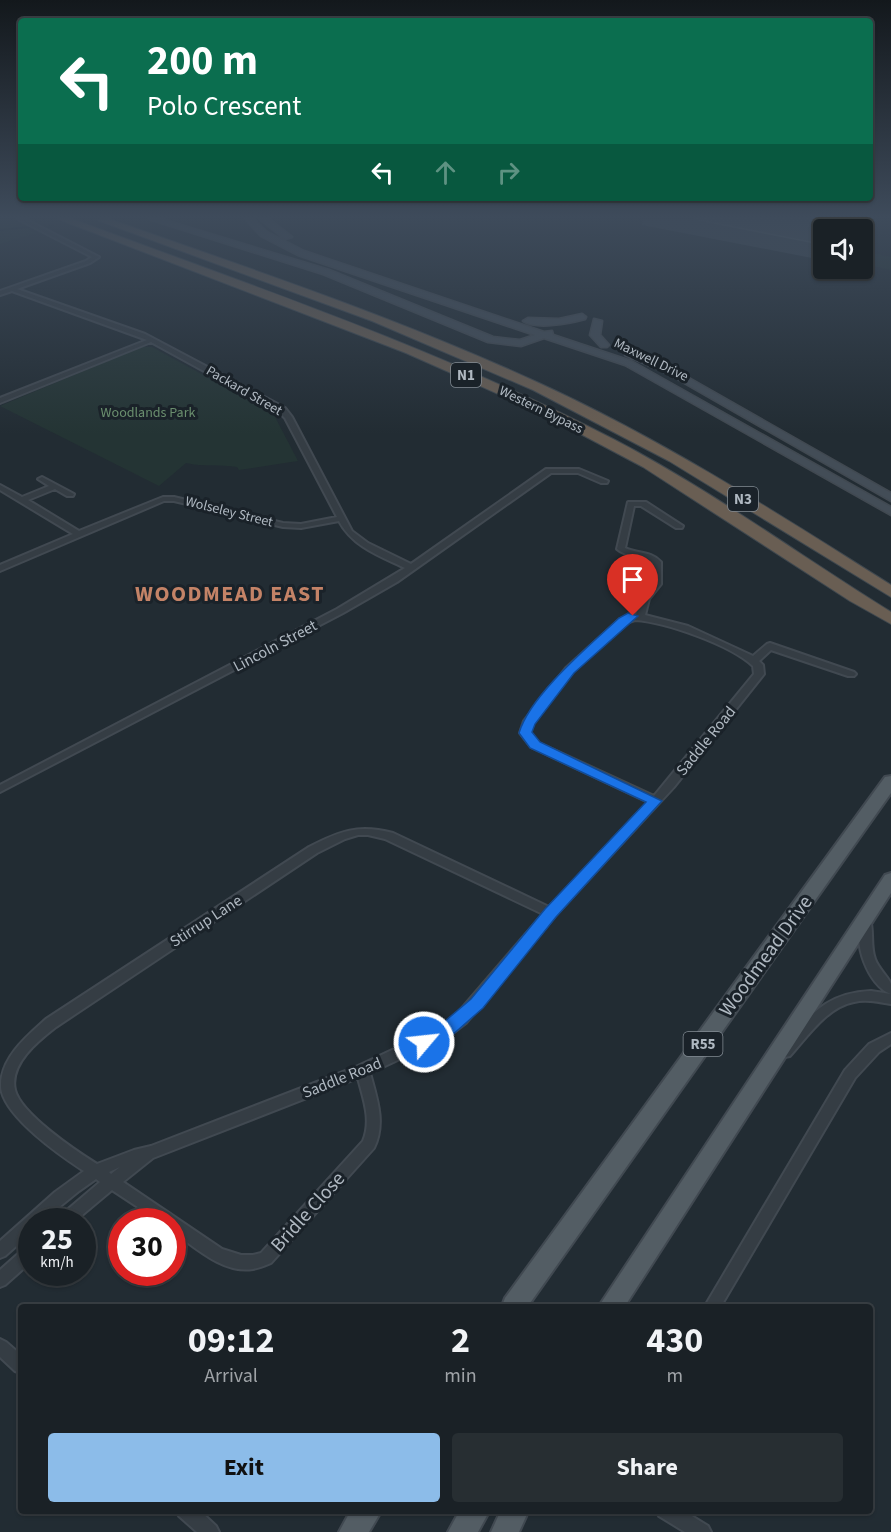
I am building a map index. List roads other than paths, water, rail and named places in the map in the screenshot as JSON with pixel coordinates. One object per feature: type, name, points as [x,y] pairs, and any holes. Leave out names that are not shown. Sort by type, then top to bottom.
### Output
[{"type":"highway","name":"Western Bypass","points":[[257,290],[444,365],[612,444],[693,491],[891,619]]},
{"type":"highway","name":"Western Bypass","points":[[297,290],[420,335],[591,413],[780,521],[891,592]]},
{"type":"highway","points":[[591,413],[657,442],[726,479],[891,581]]},
{"type":"highway","points":[[840,588],[891,625]]},
{"type":"main road","points":[[371,290],[498,342],[522,343],[554,334]]},
{"type":"main road","name":"Maxwell Drive","points":[[411,290],[516,325],[554,334],[570,334],[670,371],[891,498]]},
{"type":"main road","name":"Maxwell Drive","points":[[437,290],[528,321],[643,371],[891,512]]},
{"type":"main road","points":[[528,321],[550,322],[582,317]]},
{"type":"main road","points":[[597,321],[595,335],[604,345]]},
{"type":"main road","points":[[516,325],[528,333],[522,343]]},
{"type":"main road","points":[[479,336],[488,343],[508,347],[554,334]]},
{"type":"main road","name":"Woodmead Drive","points":[[515,1304],[891,781]]},
{"type":"main road","points":[[612,1304],[891,879]]},
{"type":"main road","points":[[616,1304],[628,1282]]},
{"type":"main road","points":[[353,1532],[365,1514]]},
{"type":"main road","points":[[462,1532],[473,1514]]},
{"type":"main road","points":[[505,1532],[513,1514]]},
{"type":"street","name":"Packard Street","points":[[16,290],[151,340],[282,410],[354,538],[411,568]]},
{"type":"street","points":[[0,401],[151,340]]},
{"type":"street","name":"Lincoln Street","points":[[0,789],[340,611],[411,568],[549,471],[579,471],[604,481]]},
{"type":"street","points":[[42,479],[70,494]]},
{"type":"street","points":[[22,500],[56,486]]},
{"type":"street","points":[[0,487],[78,534]]},
{"type":"street","name":"Wolseley Street","points":[[0,568],[163,499],[174,499],[291,526],[343,518]]},
{"type":"street","points":[[641,615],[645,599],[657,584],[657,562],[653,558],[627,553],[621,549],[632,504],[643,504],[679,526]]},
{"type":"street","points":[[655,801],[535,745],[525,733],[528,723],[569,670],[623,621],[641,615],[660,619],[756,662],[770,646],[851,674]]},
{"type":"street","name":"Saddle Road","points":[[47,1208],[76,1183],[121,1159],[152,1152],[363,1070],[444,1032],[461,1019],[551,913],[655,801],[757,676],[756,662]]},
{"type":"street","name":"Stirrup Lane","points":[[111,1182],[27,1120],[16,1109],[8,1091],[10,1076],[18,1056],[31,1039],[84,998],[323,844],[352,830],[378,832],[551,913]]},
{"type":"street","points":[[868,914],[864,934],[867,954],[878,977],[891,989]]},
{"type":"street","points":[[765,1074],[836,1001],[859,995],[891,999]]},
{"type":"street","points":[[714,1304],[850,1074],[874,1048],[891,1038]]},
{"type":"street","name":"Bridle Close","points":[[186,1231],[231,1261],[251,1263],[266,1258],[369,1144],[375,1122],[363,1070]]},
{"type":"street","name":"Saddle Road","points":[[80,1208],[152,1152]]},
{"type":"street","name":"Bridle Close","points":[[111,1182],[151,1208]]},
{"type":"street","name":"Saddle Road","points":[[0,1251],[18,1234]]},
{"type":"street","points":[[0,1280],[18,1264]]},
{"type":"street","points":[[0,1347],[18,1362]]},
{"type":"street","points":[[190,1514],[210,1532]]},
{"type":"street","points":[[675,1520],[702,1532]]},
{"type":"district","name":"WOODMEAD EAST","points":[[230,594]]},
{"type":"park label","name":"Woodlands Park","points":[[148,413]]}]
